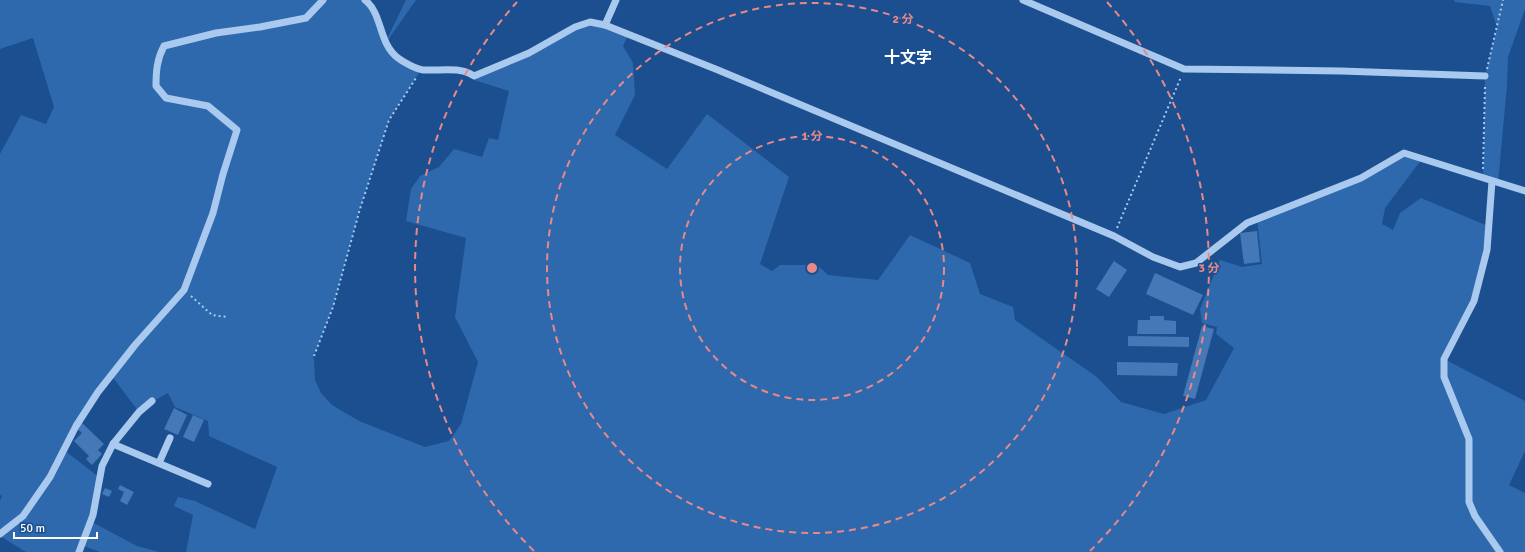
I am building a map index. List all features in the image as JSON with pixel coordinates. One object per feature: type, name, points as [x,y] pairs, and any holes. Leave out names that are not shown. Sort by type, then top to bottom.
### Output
[{"type":"street","points":[[0,534],[23,516],[50,477],[76,426],[98,392],[135,345],[184,290],[214,213],[223,174],[237,130],[208,106],[166,98],[156,86],[156,72],[159,55],[164,46],[216,33],[260,28],[306,18],[323,0]]},
{"type":"street","points":[[365,0],[371,4],[380,25],[385,44],[398,58],[421,70],[467,71],[474,76],[529,53],[575,27],[590,22],[605,25],[725,73],[1114,236],[1153,257],[1180,267],[1196,263],[1247,222],[1361,178],[1404,153],[1525,192]]},
{"type":"street","points":[[605,25],[616,0]]},
{"type":"street","points":[[1023,0],[1184,69],[1341,71],[1485,76]]},
{"type":"street","points":[[1492,181],[1487,250],[1474,301],[1444,359],[1444,377],[1469,439],[1469,502],[1475,516],[1500,552]]},
{"type":"street","points":[[79,552],[92,515],[102,466],[113,444],[139,412],[152,402]]},
{"type":"street","points":[[159,463],[170,438]]},
{"type":"street","points":[[113,444],[208,484]]},
{"type":"path","points":[[1483,178],[1485,76],[1503,0]]},
{"type":"path","points":[[1114,236],[1184,69]]},
{"type":"path","points":[[314,356],[333,308],[360,209],[389,120],[421,70]]},
{"type":"path","points":[[184,290],[200,306],[212,315],[227,317]]},
{"type":"shaded area","points":[[0,0],[365,0],[371,5],[385,43],[406,0],[416,0],[385,44],[398,58],[421,70],[389,120],[360,209],[333,307],[316,351],[313,355],[315,380],[321,393],[332,405],[359,421],[425,447],[449,441],[461,424],[478,362],[455,317],[466,238],[406,221],[411,189],[420,176],[439,167],[454,149],[482,157],[489,138],[498,140],[509,91],[474,80],[474,76],[590,22],[628,35],[623,46],[633,63],[635,95],[615,135],[667,169],[707,114],[789,177],[760,264],[772,271],[780,265],[817,265],[828,275],[878,280],[910,235],[970,263],[980,294],[1013,307],[1015,320],[1097,377],[1121,402],[1164,414],[1206,400],[1234,348],[1216,334],[1217,327],[1202,323],[1200,309],[1220,260],[1242,267],[1262,264],[1257,219],[1361,178],[1404,153],[1422,159],[1385,208],[1382,224],[1393,230],[1400,213],[1421,198],[1488,226],[1474,301],[1444,359],[1525,401],[1525,451],[1509,485],[1525,493],[1525,552],[186,552],[193,515],[174,506],[178,497],[195,501],[255,529],[277,467],[209,436],[208,421],[175,407],[168,393],[150,403],[139,412],[111,375],[64,450],[100,478],[90,521],[137,546],[159,552],[100,552],[81,545],[79,552],[26,552],[0,536],[0,501],[2,496],[0,495],[0,154],[21,115],[46,124],[54,107],[33,38],[0,49]]},
{"type":"shaded area","points":[[1454,0],[1525,0],[1525,9],[1508,57],[1507,85],[1498,183],[1483,178],[1485,76],[1497,27],[1490,6],[1455,2]]},
{"type":"building","points":[[1257,231],[1260,262],[1244,264],[1240,233]]},
{"type":"building","points":[[1114,261],[1127,270],[1109,297],[1096,289]]},
{"type":"building","points":[[1155,273],[1203,295],[1193,315],[1146,294]]},
{"type":"building","points":[[1150,316],[1164,316],[1164,320],[1176,321],[1176,334],[1137,334],[1138,320],[1150,320]]},
{"type":"building","points":[[1202,326],[1214,329],[1195,399],[1183,396]]},
{"type":"building","points":[[1128,336],[1189,337],[1189,347],[1128,346]]},
{"type":"building","points":[[1117,362],[1178,363],[1177,376],[1117,375]]},
{"type":"building","points":[[174,408],[187,415],[178,435],[164,429]]},
{"type":"building","points":[[193,415],[204,420],[194,442],[183,437]]},
{"type":"building","points":[[81,422],[104,444],[98,450],[102,454],[92,465],[86,459],[89,456],[74,441],[82,433],[76,428]]},
{"type":"building","points":[[120,485],[134,492],[127,505],[120,501],[124,492],[118,489]]},
{"type":"building","points":[[105,488],[112,491],[109,497],[102,494]]},
{"type":"district","name":"十文字","points":[[908,57]]}]
